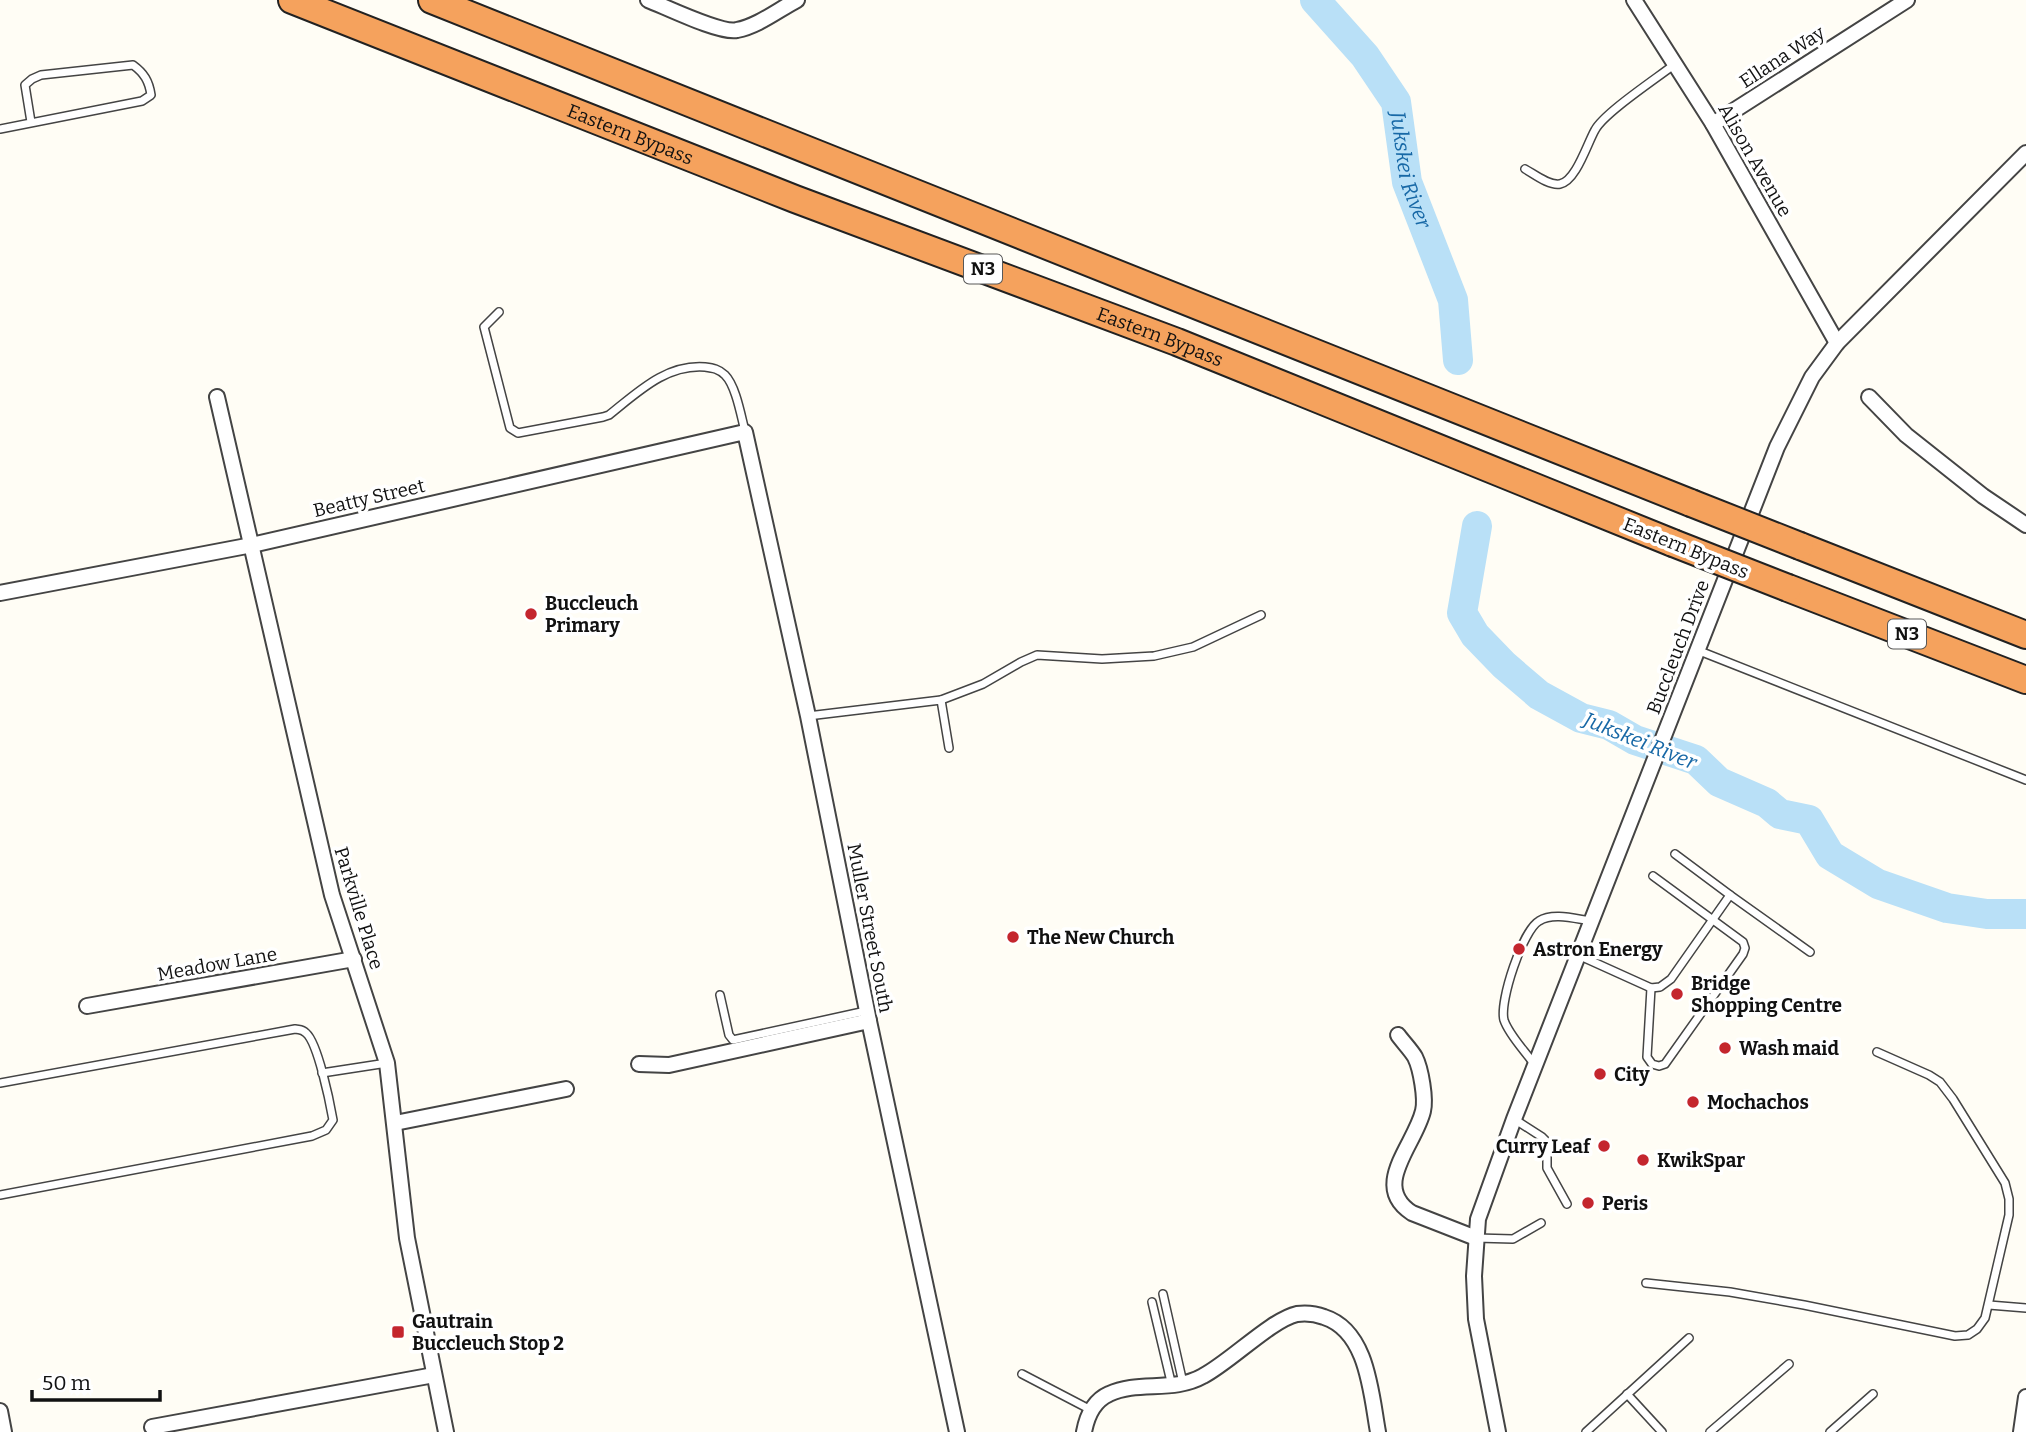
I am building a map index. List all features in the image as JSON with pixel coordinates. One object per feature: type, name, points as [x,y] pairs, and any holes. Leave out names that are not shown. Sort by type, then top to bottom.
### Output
[{"type":"highway","name":"Eastern Bypass","points":[[292,0],[795,199],[1177,342],[1674,543],[2026,680]]},
{"type":"highway","name":"N3","points":[[432,0],[2026,635]]},
{"type":"street","points":[[648,0],[727,30],[749,26],[797,0]]},
{"type":"street","name":"Alison Avenue","points":[[1634,0],[1713,124],[1837,343]]},
{"type":"street","name":"Ellana Way","points":[[1713,124],[1898,2]]},
{"type":"street","name":"Buccleuch Drive","points":[[1498,1432],[1476,1319],[1474,1276],[1478,1219],[1514,1119],[1777,447],[1812,377],[1837,343],[2026,153]]},
{"type":"street","name":"Parkville Place","points":[[217,397],[332,895],[387,1063],[407,1238],[446,1432]]},
{"type":"street","points":[[1869,397],[1906,435],[1983,496],[2026,525]]},
{"type":"street","name":"Beatty Street","points":[[0,593],[251,544],[745,432]]},
{"type":"street","name":"Muller Street South","points":[[745,432],[808,716],[868,1016],[957,1432]]},
{"type":"street","name":"Meadow Lane","points":[[87,1006],[354,959]]},
{"type":"street","points":[[639,1064],[669,1065],[868,1016]]},
{"type":"street","points":[[1398,1035],[1415,1058],[1422,1085],[1424,1110],[1395,1173],[1394,1194],[1403,1208],[1412,1213],[1476,1238]]},
{"type":"street","points":[[395,1123],[566,1089]]},
{"type":"street","points":[[1083,1432],[1091,1410],[1099,1400],[1110,1393],[1177,1385],[1205,1376],[1271,1328],[1293,1315],[1302,1314],[1323,1316],[1340,1325],[1361,1355],[1368,1372],[1378,1432]]},
{"type":"street","points":[[152,1427],[434,1375]]},
{"type":"street","points":[[2021,1432],[2026,1397]]},
{"type":"street","points":[[0,1411],[4,1432]]},
{"type":"lane","points":[[1525,169],[1549,182],[1562,183],[1574,172],[1599,123],[1675,64]]},
{"type":"lane","points":[[0,129],[142,101],[151,95],[150,84],[143,72],[133,65],[41,75],[25,85],[31,122]]},
{"type":"lane","points":[[499,312],[484,327],[510,428],[515,432],[609,415],[660,375],[691,366],[715,368],[727,376],[739,405],[745,432]]},
{"type":"lane","points":[[808,716],[941,700],[983,684],[1037,655],[1102,659],[1154,656],[1193,647],[1261,615]]},
{"type":"lane","points":[[1697,650],[2026,780]]},
{"type":"lane","points":[[941,700],[949,748]]},
{"type":"lane","points":[[1675,854],[1810,952]]},
{"type":"lane","points":[[1651,988],[1647,1057],[1652,1065],[1659,1066],[1665,1063],[1745,947],[1743,942],[1653,876]]},
{"type":"lane","points":[[1578,955],[1651,988],[1660,987],[1671,979],[1730,895]]},
{"type":"lane","points":[[1535,1065],[1509,1029],[1503,1010],[1507,987],[1517,959],[1530,928],[1538,921],[1547,917],[1591,921]]},
{"type":"lane","points":[[720,995],[729,1035],[733,1040],[868,1016]]},
{"type":"lane","points":[[0,1083],[291,1028],[300,1029],[312,1040],[333,1120],[326,1130],[319,1133],[0,1195]]},
{"type":"lane","points":[[1646,1283],[1730,1292],[1955,1336],[1968,1335],[1977,1329],[1985,1318],[1989,1305],[2009,1215],[2005,1183],[1940,1082],[1877,1052]]},
{"type":"lane","points":[[322,1073],[387,1063]]},
{"type":"lane","points":[[1514,1119],[1547,1142],[1547,1168],[1566,1205]]},
{"type":"lane","points":[[1476,1238],[1513,1239],[1541,1223]]},
{"type":"lane","points":[[1163,1294],[1177,1385]]},
{"type":"lane","points":[[1152,1302],[1177,1385]]},
{"type":"lane","points":[[1989,1305],[2026,1308]]},
{"type":"lane","points":[[1586,1432],[1689,1338]]},
{"type":"lane","points":[[1710,1432],[1789,1364]]},
{"type":"lane","points":[[1022,1374],[1091,1410]]},
{"type":"lane","points":[[1628,1394],[1662,1432]]},
{"type":"lane","points":[[1830,1432],[1873,1394]]},
{"type":"waterway","name":"Jukskei River","points":[[1315,0],[1365,56],[1396,102],[1407,182],[1453,300],[1458,360]]},
{"type":"waterway","name":"Jukskei River","points":[[1477,526],[1462,613],[1475,635],[1539,695],[1581,718],[1609,725],[1635,740],[1696,760],[1719,782],[1767,803],[1780,814],[1809,820],[1830,855],[1878,884],[1947,908],[1987,914],[2026,914]]},
{"type":"place","name":"Buccleuch Primary","points":[[531,614]]},
{"type":"place","name":"The New Church","points":[[1013,937]]},
{"type":"place","name":"Astron Energy","points":[[1519,949]]},
{"type":"place","name":"Bridge Shopping Centre","points":[[1677,994]]},
{"type":"place","name":"Wash maid","points":[[1725,1048]]},
{"type":"place","name":"City","points":[[1600,1074]]},
{"type":"place","name":"Mochachos","points":[[1693,1102]]},
{"type":"place","name":"Curry Leaf","points":[[1604,1146]]},
{"type":"place","name":"KwikSpar","points":[[1643,1160]]},
{"type":"place","name":"Peris","points":[[1588,1203]]},
{"type":"place","name":"Gautrain Buccleuch Stop 2","points":[[398,1332]]}]
